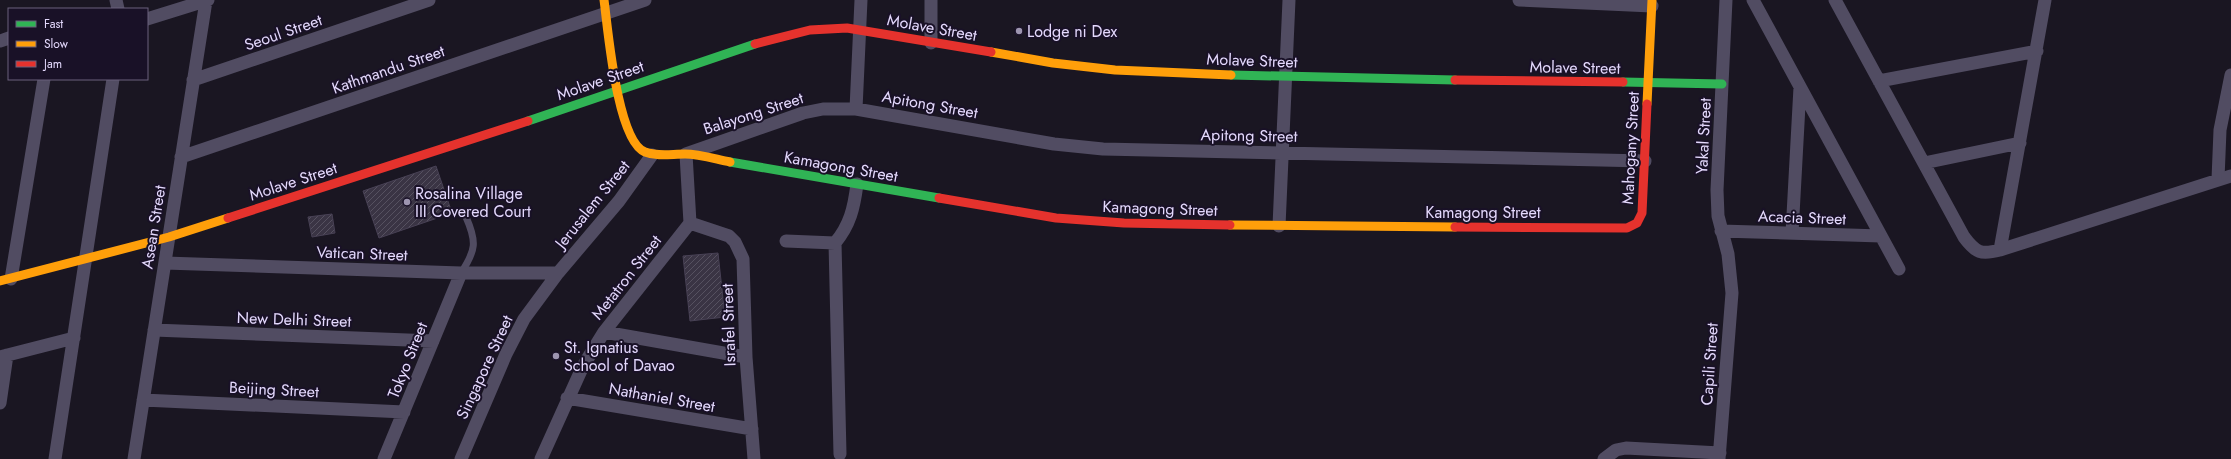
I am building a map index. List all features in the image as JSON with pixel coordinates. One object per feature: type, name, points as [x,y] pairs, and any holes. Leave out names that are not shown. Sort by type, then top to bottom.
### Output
[{"type":"street","name":"Asean Street","points":[[134,459],[193,80],[207,0]]},
{"type":"street","points":[[148,19],[207,0]]},
{"type":"street","name":"Seoul Street","points":[[193,80],[429,0]]},
{"type":"street","points":[[604,0],[624,122],[639,149],[652,155]]},
{"type":"street","name":"Kathmandu Street","points":[[182,157],[645,0]]},
{"type":"street","points":[[856,109],[861,0]]},
{"type":"street","points":[[931,0],[931,43]]},
{"type":"street","points":[[1279,226],[1289,0]]},
{"type":"street","points":[[1519,0],[1652,3]]},
{"type":"street","name":"Yakal Street","points":[[1726,0],[1717,190],[1718,216],[1731,272]]},
{"type":"street","points":[[1753,0],[1899,269]]},
{"type":"street","points":[[1836,0],[1924,163],[1971,246],[1978,252],[1987,254],[2231,176]]},
{"type":"street","points":[[2000,250],[2045,0]]},
{"type":"street","name":"Mahogany Street","points":[[1637,223],[1642,213],[1652,3]]},
{"type":"street","name":"Molave Street","points":[[5,280],[169,237],[438,151],[618,89],[782,35],[808,29],[837,26],[860,29],[931,43],[1084,67],[1286,77],[1722,84]]},
{"type":"street","points":[[1879,81],[2037,51]]},
{"type":"street","points":[[2218,179],[2220,130],[2231,75]]},
{"type":"street","points":[[5,280],[44,80]]},
{"type":"street","points":[[55,459],[112,80]]},
{"type":"street","points":[[1792,233],[1800,86]]},
{"type":"street","name":"Balayong Street","points":[[686,154],[803,113],[823,109],[856,109]]},
{"type":"street","name":"Apitong Street","points":[[856,109],[1079,147],[1283,153],[1645,160]]},
{"type":"street","points":[[1924,163],[2020,143]]},
{"type":"street","points":[[686,154],[690,223]]},
{"type":"street","name":"Kamagong Street","points":[[652,155],[686,154],[1082,221],[1279,226],[1627,228],[1637,223]]},
{"type":"street","name":"Jerusalem Street","points":[[558,273],[619,201],[652,155]]},
{"type":"street","points":[[840,454],[835,243],[849,225],[855,206],[857,184]]},
{"type":"street","name":"Metatron Street","points":[[541,459],[567,398],[583,366],[604,332],[690,223]]},
{"type":"street","name":"Israfel Street","points":[[690,223],[729,236],[741,251],[743,260],[746,357],[754,459]]},
{"type":"street","name":"Acacia Street","points":[[1721,231],[1881,236]]},
{"type":"street","points":[[786,241],[835,243]]},
{"type":"street","name":"Vatican Street","points":[[165,263],[461,273],[558,273]]},
{"type":"street","name":"Capili Street","points":[[1719,456],[1732,293],[1731,272]]},
{"type":"street","name":"Tokyo Street","points":[[384,459],[461,273]]},
{"type":"street","name":"Singapore Street","points":[[461,459],[506,354],[524,319],[558,273]]},
{"type":"street","name":"New Delhi Street","points":[[154,330],[433,341]]},
{"type":"street","points":[[604,332],[746,357]]},
{"type":"street","points":[[0,403],[4,356],[74,338]]},
{"type":"street","name":"Nathaniel Street","points":[[567,398],[752,429]]},
{"type":"street","name":"Beijing Street","points":[[143,400],[404,412]]},
{"type":"street","points":[[1604,459],[1616,450],[1626,448],[1719,456]]},
{"type":"lane","points":[[461,273],[474,249],[474,236],[466,217]]},
{"type":"building","name":"Rosalina Village III Covered Court","points":[[436,166],[452,213],[379,238],[363,191]]},
{"type":"building","points":[[332,214],[335,233],[312,237],[308,217]]},
{"type":"building","points":[[718,253],[725,317],[690,321],[683,256]]},
{"type":"traffic: fast","points":[[528,121],[755,44]]},
{"type":"traffic: fast","points":[[1231,75],[1455,80]]},
{"type":"traffic: fast","points":[[1623,82],[1722,84]]},
{"type":"traffic: fast","points":[[730,162],[939,198]]},
{"type":"traffic: slow","points":[[604,0],[611,58],[621,107],[627,128],[635,144],[650,154],[690,154],[730,162]]},
{"type":"traffic: slow","points":[[1647,104],[1652,0]]},
{"type":"traffic: slow","points":[[991,52],[1053,63],[1115,70],[1231,75]]},
{"type":"traffic: slow","points":[[0,281],[169,237],[228,218]]},
{"type":"traffic: slow","points":[[1230,225],[1455,227]]},
{"type":"traffic: jam","points":[[755,44],[810,30],[847,28],[991,52]]},
{"type":"traffic: jam","points":[[1455,80],[1623,82]]},
{"type":"traffic: jam","points":[[1455,227],[1627,228],[1637,223],[1642,213],[1647,104]]},
{"type":"traffic: jam","points":[[228,218],[528,121]]},
{"type":"traffic: jam","points":[[939,198],[1056,218],[1124,223],[1230,225]]},
{"type":"place","name":"Lodge ni Dex","points":[[1019,31]]},
{"type":"place","name":"Rosalina Village III Covered Court","points":[[407,202]]},
{"type":"place","name":"St. Ignatius School of Davao","points":[[556,356]]}]
